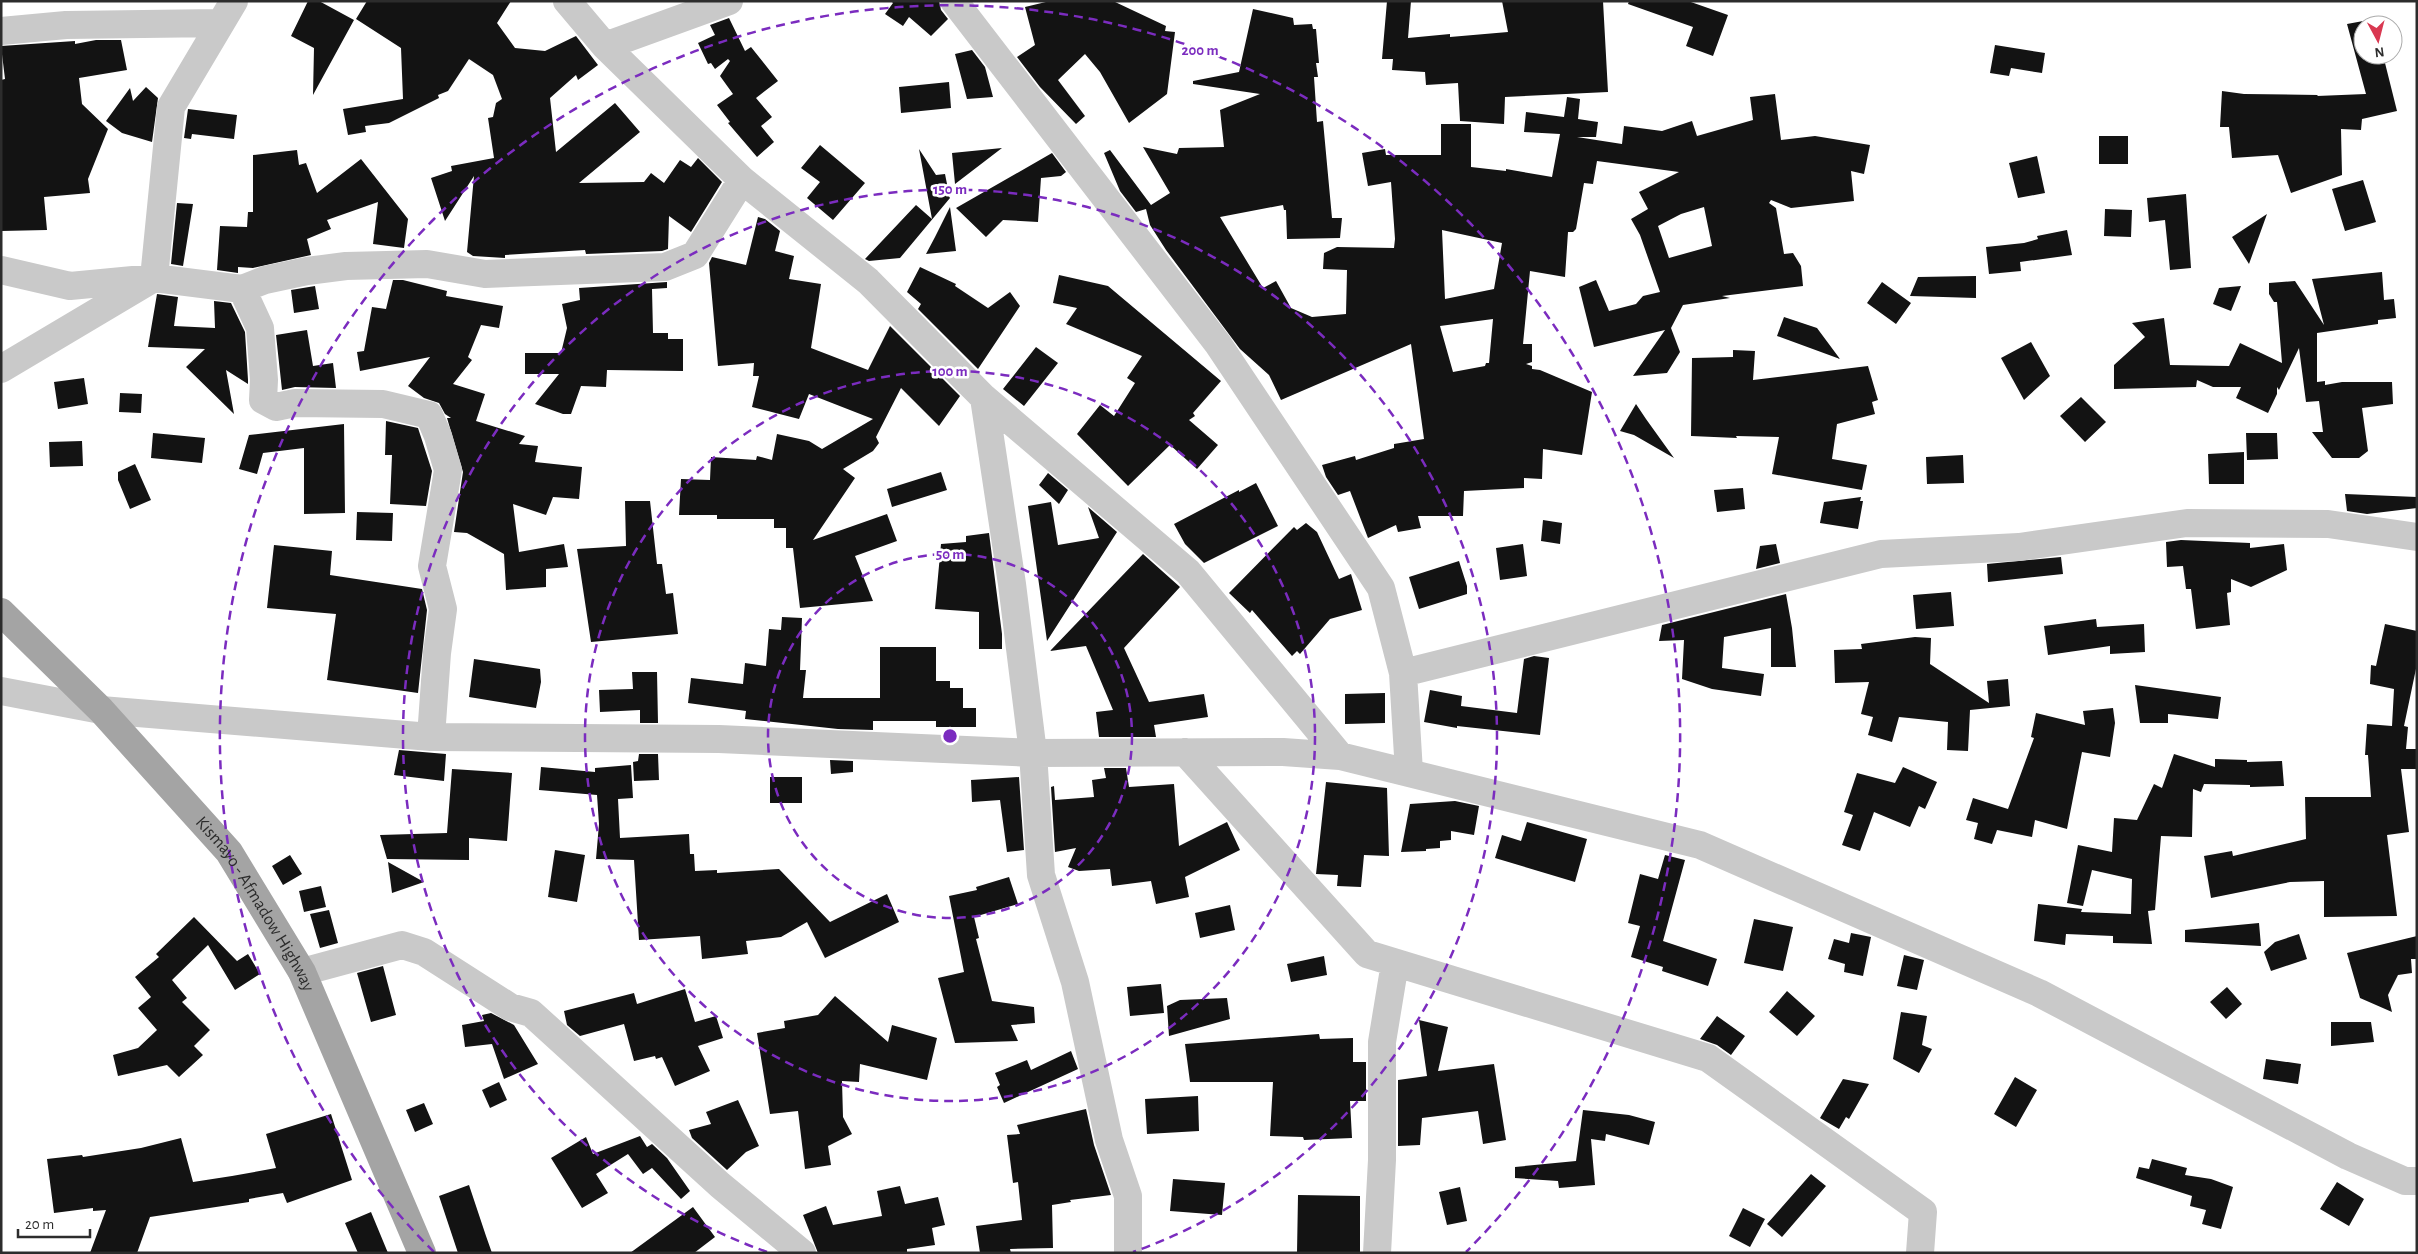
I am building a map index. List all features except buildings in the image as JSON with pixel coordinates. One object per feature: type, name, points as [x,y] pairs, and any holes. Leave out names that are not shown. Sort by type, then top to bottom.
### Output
[{"type":"main road","name":"Kismayo - Afmadow Highway","points":[[1,612],[101,710],[229,852],[302,972],[422,1253]]},
{"type":"street","points":[[568,1],[604,46],[742,180],[868,280],[984,398],[1188,572],[1340,756]]},
{"type":"street","points":[[604,46],[730,1]]},
{"type":"street","points":[[954,1],[1218,344],[1381,588],[1403,673],[1409,772]]},
{"type":"street","points":[[1,30],[227,12]]},
{"type":"street","points":[[154,278],[171,107],[227,12]]},
{"type":"street","points":[[1,270],[70,286],[154,278],[242,289],[266,280],[298,272],[346,266],[427,264],[485,274],[664,267],[695,255],[742,180]]},
{"type":"street","points":[[1,369],[154,278]]},
{"type":"street","points":[[242,289],[260,328],[264,400],[276,406],[295,403],[383,404],[429,415],[438,436],[448,470],[432,566],[443,609],[437,653],[430,738]]},
{"type":"street","points":[[984,398],[1012,584],[1033,753],[1042,875],[1075,982],[1109,1140],[1128,1196],[1128,1253]]},
{"type":"street","points":[[1403,673],[1882,554],[2019,546],[2187,524],[2328,524],[2417,537]]},
{"type":"street","points":[[1,691],[101,710],[430,738],[719,739],[1033,753],[1283,752],[1340,756],[1700,845],[2039,993],[2348,1156],[2413,1185]]},
{"type":"street","points":[[1185,752],[1367,954],[1708,1058],[1922,1212],[1920,1253]]},
{"type":"street","points":[[302,972],[402,946],[424,952],[510,1006],[531,1012],[720,1185],[802,1253]]},
{"type":"street","points":[[1377,1253],[1382,1160],[1382,1042],[1395,962]]}]
